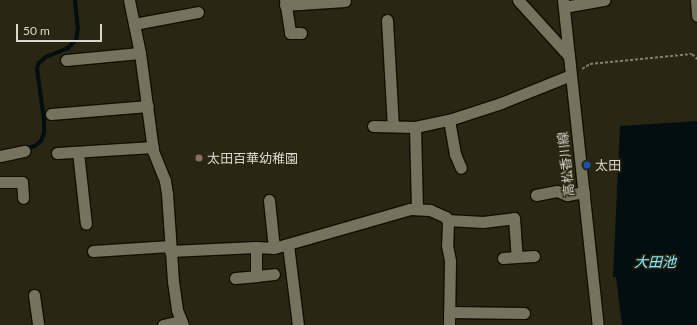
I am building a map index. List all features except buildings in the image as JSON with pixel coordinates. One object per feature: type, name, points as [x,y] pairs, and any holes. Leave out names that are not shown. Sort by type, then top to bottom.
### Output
[{"type":"street","points":[[129,0],[140,53],[153,147],[165,181],[167,193],[170,249],[177,310],[182,323],[163,325]]},
{"type":"street","points":[[518,0],[569,56]]},
{"type":"street","points":[[564,4],[604,0]]},
{"type":"street","points":[[696,0],[697,16]]},
{"type":"street","points":[[301,33],[290,33],[285,2],[344,1]]},
{"type":"street","name":"高松香川線","points":[[564,4],[598,325]]},
{"type":"street","points":[[134,24],[198,12]]},
{"type":"street","points":[[387,20],[394,126]]},
{"type":"street","points":[[66,60],[140,53]]},
{"type":"street","points":[[373,126],[415,127],[449,120],[501,103],[571,75]]},
{"type":"street","points":[[51,114],[148,106]]},
{"type":"street","points":[[449,120],[455,154],[461,168]]},
{"type":"street","points":[[415,127],[417,209]]},
{"type":"street","points":[[57,153],[153,147]]},
{"type":"street","points":[[0,156],[24,151]]},
{"type":"street","points":[[78,152],[86,224]]},
{"type":"street","points":[[0,182],[22,182],[24,198]]},
{"type":"street","points":[[536,195],[557,191],[567,194],[584,192]]},
{"type":"street","points":[[269,200],[274,248]]},
{"type":"street","points":[[92,251],[256,247],[274,248],[410,209],[417,209],[441,214],[446,217],[447,220],[447,245],[450,261],[449,325]]},
{"type":"street","points":[[447,220],[483,222],[514,218],[517,257]]},
{"type":"street","points":[[288,245],[298,325]]},
{"type":"street","points":[[256,247],[256,276]]},
{"type":"street","points":[[503,258],[534,256]]},
{"type":"street","points":[[235,278],[274,274]]},
{"type":"street","points":[[34,295],[38,325]]},
{"type":"street","points":[[449,312],[524,312]]},
{"type":"path","points":[[571,75],[590,64],[692,54],[697,59]]},
{"type":"water","name":"大田池","points":[[697,121],[697,325],[622,325],[616,277],[613,277],[620,126]]},
{"type":"waterway","points":[[25,149],[35,146],[41,141],[44,133],[44,120],[37,69],[39,63],[46,57],[68,48],[76,40],[78,29],[75,0]]},
{"type":"place","name":"太田百華幼稚園","points":[[199,158]]},
{"type":"place","name":"太田","points":[[587,165]]}]
